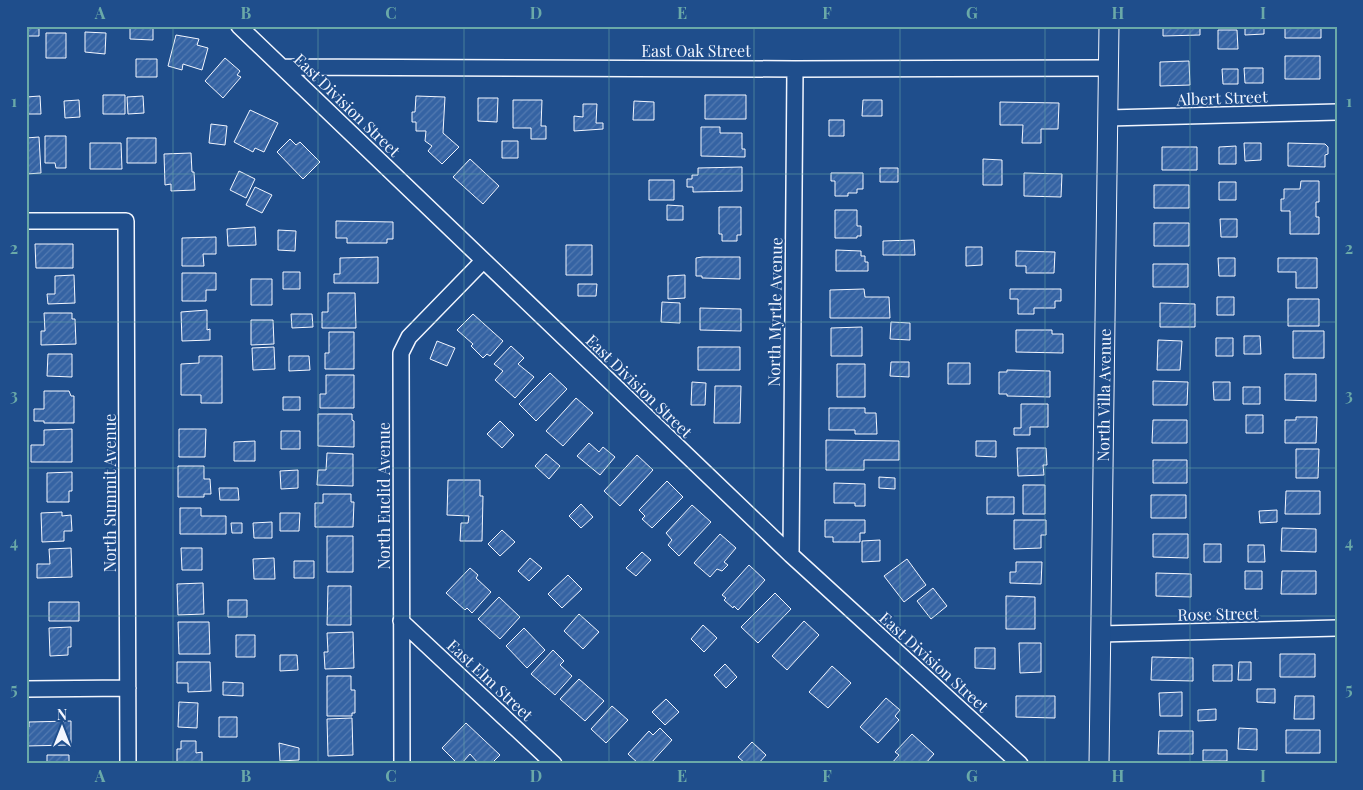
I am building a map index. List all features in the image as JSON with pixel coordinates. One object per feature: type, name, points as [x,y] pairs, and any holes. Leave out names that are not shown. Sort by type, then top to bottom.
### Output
[{"type":"street","name":"East Division Street","points":[[239,26],[790,555],[1020,764]]},
{"type":"street","name":"North Villa Avenue","points":[[1099,764],[1109,26]]},
{"type":"street","name":"East Oak Street","points":[[282,67],[1108,68]]},
{"type":"street","name":"North Myrtle Avenue","points":[[790,555],[795,69]]},
{"type":"street","name":"Albert Street","points":[[1108,118],[1337,112]]},
{"type":"street","name":"North Summit Avenue","points":[[26,221],[126,221],[128,764]]},
{"type":"street","name":"North Euclid Avenue","points":[[402,764],[401,353],[409,337],[483,261]]},
{"type":"street","name":"East Elm Street","points":[[401,621],[554,764]]},
{"type":"street","name":"Rose Street","points":[[1100,634],[1337,628]]},
{"type":"street","points":[[26,689],[128,688]]},
{"type":"building","points":[[26,26],[39,26],[39,36],[26,36]]},
{"type":"building","points":[[130,26],[153,26],[153,40],[130,39]]},
{"type":"building","points":[[1163,26],[1200,26],[1200,35],[1163,36]]},
{"type":"building","points":[[1245,26],[1264,26],[1264,34],[1245,35]]},
{"type":"building","points":[[1285,26],[1321,26],[1321,38],[1285,38]]},
{"type":"building","points":[[1218,30],[1237,30],[1238,49],[1218,49]]},
{"type":"building","points":[[85,32],[106,33],[105,54],[85,52]]},
{"type":"building","points":[[46,33],[66,33],[66,58],[46,58]]},
{"type":"building","points":[[176,35],[199,39],[197,45],[208,48],[202,70],[183,64],[182,70],[168,66]]},
{"type":"building","points":[[1285,56],[1320,56],[1320,79],[1285,79]]},
{"type":"building","points":[[225,58],[240,71],[237,75],[241,77],[223,98],[205,81]]},
{"type":"building","points":[[136,59],[157,59],[157,77],[136,77]]},
{"type":"building","points":[[1189,61],[1190,85],[1160,86],[1160,62]]},
{"type":"building","points":[[1244,68],[1263,68],[1263,83],[1245,83]]},
{"type":"building","points":[[1222,69],[1238,69],[1238,84],[1223,84]]},
{"type":"building","points":[[103,95],[125,95],[125,114],[103,114]]},
{"type":"building","points":[[705,95],[746,95],[746,119],[705,119]]},
{"type":"building","points":[[40,96],[41,114],[26,114],[26,97]]},
{"type":"building","points":[[143,96],[144,113],[128,114],[127,97]]},
{"type":"building","points":[[416,96],[445,97],[443,133],[459,147],[442,164],[428,151],[432,146],[425,141],[426,131],[416,131],[416,122],[412,122],[412,112],[415,112]]},
{"type":"building","points":[[478,98],[498,98],[497,122],[478,121]]},
{"type":"building","points":[[79,100],[80,117],[65,118],[64,101]]},
{"type":"building","points":[[513,100],[542,100],[541,126],[546,126],[546,139],[531,139],[531,128],[513,128]]},
{"type":"building","points":[[863,100],[882,100],[882,116],[862,116]]},
{"type":"building","points":[[634,101],[654,102],[654,120],[633,120]]},
{"type":"building","points":[[1000,102],[1059,103],[1058,129],[1041,129],[1041,143],[1022,143],[1023,125],[1000,125]]},
{"type":"building","points":[[583,104],[597,104],[596,123],[603,123],[603,129],[574,131],[574,116],[583,117]]},
{"type":"building","points":[[250,110],[278,123],[264,152],[255,148],[253,152],[234,142]]},
{"type":"building","points":[[829,120],[844,120],[844,136],[829,136]]},
{"type":"building","points":[[211,124],[227,126],[225,145],[209,143]]},
{"type":"building","points":[[701,127],[720,127],[720,133],[742,133],[742,149],[745,149],[745,157],[701,156]]},
{"type":"building","points":[[45,136],[66,136],[66,168],[56,168],[55,163],[45,163]]},
{"type":"building","points":[[39,137],[41,173],[26,174],[26,138]]},
{"type":"building","points":[[127,138],[156,138],[156,163],[127,163]]},
{"type":"building","points":[[290,139],[296,145],[300,142],[320,162],[303,179],[277,152]]},
{"type":"building","points":[[502,141],[518,141],[518,158],[502,158]]},
{"type":"building","points":[[90,143],[121,143],[122,169],[90,169]]},
{"type":"building","points":[[1244,143],[1261,143],[1261,160],[1245,161]]},
{"type":"building","points":[[1288,143],[1325,144],[1328,147],[1328,154],[1325,155],[1325,167],[1288,166]]},
{"type":"building","points":[[1236,146],[1236,164],[1219,164],[1219,147]]},
{"type":"building","points":[[1162,147],[1197,147],[1197,170],[1162,170]]},
{"type":"building","points":[[191,153],[195,190],[171,191],[171,184],[165,185],[164,154]]},
{"type":"building","points":[[470,159],[499,186],[483,204],[453,177]]},
{"type":"building","points":[[983,159],[1002,160],[1002,185],[983,185]]},
{"type":"building","points":[[742,167],[742,191],[693,192],[693,187],[687,187],[687,179],[692,179],[692,175],[698,175],[698,168]]},
{"type":"building","points":[[880,168],[898,168],[898,182],[880,182]]},
{"type":"building","points":[[239,171],[255,179],[246,198],[230,190]]},
{"type":"building","points":[[831,173],[863,173],[863,189],[857,189],[857,193],[848,193],[848,196],[835,196],[835,181],[831,181]]},
{"type":"building","points":[[1024,173],[1062,174],[1061,197],[1024,196]]},
{"type":"building","points":[[649,180],[674,180],[674,200],[649,200]]},
{"type":"building","points":[[1301,181],[1319,181],[1319,202],[1316,202],[1316,217],[1319,217],[1319,234],[1290,234],[1290,211],[1281,211],[1281,199],[1284,199],[1284,189],[1300,189]]},
{"type":"building","points":[[1219,182],[1236,182],[1236,200],[1219,200]]},
{"type":"building","points":[[1154,185],[1189,185],[1189,208],[1154,208]]},
{"type":"building","points":[[255,187],[272,195],[262,213],[246,205]]},
{"type":"building","points":[[667,205],[683,206],[683,220],[667,220]]},
{"type":"building","points":[[719,207],[741,207],[741,235],[737,235],[737,241],[722,241],[722,234],[719,234]]},
{"type":"building","points":[[835,210],[857,210],[857,226],[861,226],[861,236],[857,236],[857,238],[835,238]]},
{"type":"building","points":[[1220,219],[1237,219],[1237,237],[1221,237]]},
{"type":"building","points":[[336,221],[393,222],[393,239],[387,239],[387,243],[347,243],[347,238],[336,238]]},
{"type":"building","points":[[1154,223],[1189,223],[1189,246],[1154,246]]},
{"type":"building","points":[[255,227],[256,245],[228,246],[227,229]]},
{"type":"building","points":[[278,230],[296,231],[295,251],[278,250]]},
{"type":"building","points":[[216,237],[216,254],[203,254],[204,266],[182,266],[182,238]]},
{"type":"building","points":[[914,240],[915,255],[883,255],[883,241]]},
{"type":"building","points":[[35,244],[73,244],[73,268],[36,268]]},
{"type":"building","points":[[566,245],[592,245],[592,275],[566,275]]},
{"type":"building","points":[[966,247],[982,247],[982,265],[966,266]]},
{"type":"building","points":[[836,250],[861,251],[861,256],[865,256],[865,262],[868,262],[868,271],[836,271]]},
{"type":"building","points":[[1016,251],[1055,252],[1054,273],[1026,273],[1026,266],[1016,266]]},
{"type":"building","points":[[378,257],[378,283],[334,283],[334,274],[340,274],[340,258]]},
{"type":"building","points":[[740,257],[740,279],[702,278],[702,276],[696,276],[696,258]]},
{"type":"building","points":[[1218,258],[1235,258],[1235,276],[1219,276]]},
{"type":"building","points":[[1278,258],[1317,258],[1317,288],[1296,288],[1296,272],[1278,272]]},
{"type":"building","points":[[1153,264],[1188,264],[1188,287],[1153,287]]},
{"type":"building","points":[[283,272],[300,272],[300,289],[283,289]]},
{"type":"building","points":[[182,273],[216,273],[216,290],[206,290],[206,301],[182,301]]},
{"type":"building","points":[[74,275],[75,303],[48,304],[47,294],[55,294],[55,276]]},
{"type":"building","points":[[685,275],[685,298],[668,299],[668,276]]},
{"type":"building","points":[[251,279],[272,279],[272,305],[251,305]]},
{"type":"building","points":[[578,284],[597,284],[596,296],[578,296]]},
{"type":"building","points":[[864,289],[865,297],[889,297],[890,318],[830,318],[830,290]]},
{"type":"building","points":[[1010,289],[1061,289],[1061,301],[1055,301],[1055,308],[1034,308],[1034,314],[1018,314],[1018,299],[1010,299]]},
{"type":"building","points":[[328,293],[355,293],[356,328],[322,328],[322,312],[328,312]]},
{"type":"building","points":[[1217,297],[1234,297],[1234,315],[1217,315]]},
{"type":"building","points":[[1288,299],[1319,299],[1319,326],[1288,326]]},
{"type":"building","points":[[662,302],[680,303],[680,323],[661,322]]},
{"type":"building","points":[[1160,303],[1195,304],[1195,327],[1160,327]]},
{"type":"building","points":[[700,308],[741,309],[741,331],[700,330]]},
{"type":"building","points":[[207,310],[207,330],[210,329],[210,340],[182,341],[181,312]]},
{"type":"building","points":[[44,313],[72,313],[72,319],[75,319],[76,344],[41,345],[41,331],[45,331]]},
{"type":"building","points":[[291,314],[312,314],[313,327],[292,328]]},
{"type":"building","points":[[473,314],[503,341],[490,356],[487,354],[483,358],[471,346],[473,344],[457,330]]},
{"type":"building","points":[[251,320],[273,320],[274,344],[251,345]]},
{"type":"building","points":[[891,322],[910,323],[910,340],[890,339]]},
{"type":"building","points":[[862,327],[862,356],[831,356],[831,328]]},
{"type":"building","points":[[1016,330],[1052,330],[1052,334],[1063,334],[1063,353],[1016,352]]},
{"type":"building","points":[[1293,331],[1324,331],[1324,358],[1293,358]]},
{"type":"building","points":[[329,332],[354,332],[354,369],[325,369],[325,353],[329,353]]},
{"type":"building","points":[[1244,336],[1260,336],[1261,354],[1244,354]]},
{"type":"building","points":[[1216,338],[1233,338],[1233,356],[1216,356]]},
{"type":"building","points":[[1158,340],[1182,341],[1180,370],[1157,370]]},
{"type":"building","points":[[437,341],[455,348],[447,366],[430,359]]},
{"type":"building","points":[[511,346],[524,358],[518,364],[534,377],[515,398],[495,380],[503,371],[494,364]]},
{"type":"building","points":[[274,347],[275,369],[253,370],[252,348]]},
{"type":"building","points":[[698,347],[740,347],[740,370],[698,370]]},
{"type":"building","points":[[48,354],[72,354],[72,377],[47,376]]},
{"type":"building","points":[[199,356],[222,356],[222,403],[201,403],[201,395],[181,395],[181,364],[199,363]]},
{"type":"building","points":[[289,356],[309,356],[310,370],[289,371]]},
{"type":"building","points":[[891,362],[909,362],[909,377],[890,376]]},
{"type":"building","points":[[948,363],[970,363],[970,384],[948,384]]},
{"type":"building","points":[[837,364],[865,364],[865,397],[837,397]]},
{"type":"building","points":[[1007,370],[1050,371],[1050,397],[1007,396],[1007,394],[999,394],[999,372],[1007,372]]},
{"type":"building","points":[[550,373],[567,389],[536,421],[519,404]]},
{"type":"building","points":[[1285,374],[1316,374],[1316,401],[1285,400]]},
{"type":"building","points":[[326,375],[354,375],[354,408],[320,408],[320,394],[326,394]]},
{"type":"building","points":[[1153,381],[1188,382],[1187,405],[1153,405]]},
{"type":"building","points":[[692,382],[706,383],[705,405],[691,405]]},
{"type":"building","points":[[1213,382],[1230,382],[1230,400],[1214,400]]},
{"type":"building","points":[[715,386],[741,386],[740,423],[714,423]]},
{"type":"building","points":[[1243,387],[1260,387],[1260,404],[1243,404]]},
{"type":"building","points":[[44,391],[69,391],[71,396],[74,396],[74,423],[34,421],[34,409],[44,409]]},
{"type":"building","points":[[283,397],[300,397],[300,410],[283,410]]},
{"type":"building","points":[[576,398],[593,413],[563,446],[546,431]]},
{"type":"building","points":[[1021,404],[1048,404],[1048,427],[1030,427],[1030,435],[1014,435],[1014,428],[1021,428]]},
{"type":"building","points":[[829,408],[865,408],[865,413],[876,413],[877,434],[855,434],[855,430],[829,430]]},
{"type":"building","points":[[318,414],[352,414],[352,420],[354,421],[354,447],[318,446]]},
{"type":"building","points":[[1246,415],[1263,415],[1263,433],[1246,433]]},
{"type":"building","points":[[1296,417],[1317,417],[1316,443],[1285,443],[1285,420],[1296,420]]},
{"type":"building","points":[[1153,420],[1187,420],[1187,443],[1152,443]]},
{"type":"building","points":[[500,421],[514,435],[502,448],[487,434]]},
{"type":"building","points":[[72,429],[72,462],[31,462],[31,445],[44,445],[44,430]]},
{"type":"building","points":[[179,429],[206,429],[205,457],[179,457]]},
{"type":"building","points":[[281,431],[300,431],[300,449],[281,449]]},
{"type":"building","points":[[826,440],[899,441],[899,460],[864,460],[864,470],[826,470]]},
{"type":"building","points":[[255,441],[255,461],[234,461],[234,442]]},
{"type":"building","points":[[976,441],[996,441],[996,457],[976,456]]},
{"type":"building","points":[[589,443],[599,452],[603,447],[615,457],[600,475],[577,456]]},
{"type":"building","points":[[1017,448],[1046,448],[1047,465],[1043,465],[1044,475],[1018,476]]},
{"type":"building","points":[[1296,449],[1319,449],[1318,478],[1296,478]]},
{"type":"building","points":[[327,453],[353,454],[353,486],[317,485],[318,470],[326,470]]},
{"type":"building","points":[[546,454],[560,466],[549,479],[535,466]]},
{"type":"building","points":[[637,455],[653,470],[620,506],[604,491]]},
{"type":"building","points":[[1153,460],[1187,460],[1187,483],[1153,483]]},
{"type":"building","points":[[178,466],[204,466],[204,479],[210,479],[211,494],[204,494],[204,497],[178,497]]},
{"type":"building","points":[[298,470],[298,488],[281,489],[280,471]]},
{"type":"building","points":[[72,472],[72,491],[69,491],[69,502],[47,502],[47,473]]},
{"type":"building","points":[[879,477],[895,478],[895,489],[879,488]]},
{"type":"building","points":[[448,480],[480,480],[480,496],[483,496],[482,541],[460,541],[461,523],[468,523],[469,516],[447,515]]},
{"type":"building","points":[[667,481],[683,497],[652,528],[642,519],[645,516],[639,510]]},
{"type":"building","points":[[834,483],[865,484],[865,506],[855,506],[855,503],[834,503]]},
{"type":"building","points":[[1023,485],[1045,485],[1045,514],[1023,514]]},
{"type":"building","points":[[219,488],[238,488],[239,500],[220,500]]},
{"type":"building","points":[[1286,491],[1320,491],[1320,514],[1285,514]]},
{"type":"building","points":[[323,494],[351,494],[351,502],[354,502],[353,527],[315,527],[315,503],[323,503]]},
{"type":"building","points":[[1151,495],[1186,495],[1186,518],[1151,518]]},
{"type":"building","points":[[987,497],[1014,497],[1014,514],[987,514]]},
{"type":"building","points":[[581,504],[593,517],[581,528],[569,516]]},
{"type":"building","points":[[692,505],[711,522],[679,556],[668,545],[672,540],[666,533]]},
{"type":"building","points":[[180,508],[201,508],[201,516],[226,516],[226,534],[180,534]]},
{"type":"building","points":[[1277,510],[1277,522],[1260,523],[1259,511]]},
{"type":"building","points":[[62,512],[62,516],[71,515],[72,531],[64,531],[64,541],[42,542],[41,513]]},
{"type":"building","points":[[280,513],[300,513],[299,531],[280,531]]},
{"type":"building","points":[[825,520],[865,520],[865,533],[860,533],[860,542],[833,542],[833,537],[825,537]]},
{"type":"building","points":[[1014,520],[1046,520],[1046,535],[1041,535],[1041,548],[1014,549]]},
{"type":"building","points":[[272,522],[272,538],[254,538],[253,523]]},
{"type":"building","points":[[231,523],[242,523],[242,533],[232,533]]},
{"type":"building","points":[[1282,528],[1316,529],[1316,552],[1281,551]]},
{"type":"building","points":[[502,530],[515,542],[500,556],[488,544]]},
{"type":"building","points":[[720,534],[736,548],[724,562],[728,565],[722,571],[717,569],[710,577],[694,563]]},
{"type":"building","points":[[1153,534],[1188,534],[1188,558],[1153,557]]},
{"type":"building","points":[[327,536],[353,536],[353,572],[327,572]]},
{"type":"building","points":[[880,540],[880,561],[862,562],[862,541]]},
{"type":"building","points":[[1204,544],[1221,544],[1221,562],[1204,562]]},
{"type":"building","points":[[1248,545],[1264,545],[1265,562],[1248,562]]},
{"type":"building","points":[[71,548],[72,577],[37,578],[37,564],[50,564],[49,549]]},
{"type":"building","points":[[181,548],[202,548],[202,570],[182,570]]},
{"type":"building","points":[[642,552],[651,560],[636,576],[626,568]]},
{"type":"building","points":[[274,558],[275,579],[254,579],[253,559]]},
{"type":"building","points":[[530,558],[542,568],[529,581],[518,571]]},
{"type":"building","points":[[907,559],[926,585],[904,602],[884,576]]},
{"type":"building","points":[[294,561],[314,561],[314,578],[294,578]]},
{"type":"building","points":[[1016,562],[1042,562],[1041,584],[1010,583],[1010,572],[1016,572]]},
{"type":"building","points":[[749,565],[765,580],[738,610],[724,600],[726,598],[722,595]]},
{"type":"building","points":[[470,568],[478,575],[476,578],[491,592],[472,613],[467,608],[465,610],[446,593]]},
{"type":"building","points":[[1245,571],[1262,571],[1262,589],[1245,589]]},
{"type":"building","points":[[1282,571],[1316,571],[1316,594],[1281,594]]},
{"type":"building","points":[[1156,573],[1191,574],[1191,597],[1156,596]]},
{"type":"building","points":[[568,575],[582,589],[562,608],[548,594]]},
{"type":"building","points":[[203,583],[204,614],[178,615],[177,584]]},
{"type":"building","points":[[328,586],[351,586],[351,625],[327,625]]},
{"type":"building","points":[[933,588],[947,606],[931,619],[917,601]]},
{"type":"building","points":[[775,593],[791,609],[758,643],[741,627]]},
{"type":"building","points":[[1006,596],[1035,597],[1035,629],[1006,629]]},
{"type":"building","points":[[499,597],[520,617],[500,639],[478,619]]},
{"type":"building","points":[[228,600],[247,600],[247,617],[228,617]]},
{"type":"building","points":[[49,602],[79,602],[79,621],[49,621]]},
{"type":"building","points":[[579,614],[599,632],[583,649],[564,631]]},
{"type":"building","points":[[804,621],[819,635],[787,670],[772,656]]},
{"type":"building","points":[[178,622],[209,622],[210,654],[179,654]]},
{"type":"building","points":[[703,625],[717,638],[704,652],[691,639]]},
{"type":"building","points":[[71,627],[71,647],[68,647],[68,655],[50,656],[49,628]]},
{"type":"building","points":[[524,628],[545,650],[527,668],[506,646]]},
{"type":"building","points":[[353,632],[354,668],[325,669],[324,652],[328,652],[327,633]]},
{"type":"building","points":[[236,635],[255,635],[255,657],[236,657]]},
{"type":"building","points":[[1019,643],[1041,643],[1041,672],[1020,673]]},
{"type":"building","points":[[975,648],[995,648],[995,669],[975,668]]},
{"type":"building","points":[[553,650],[564,661],[560,665],[572,676],[555,695],[531,674]]},
{"type":"building","points":[[1280,654],[1315,654],[1315,677],[1280,677]]},
{"type":"building","points":[[280,655],[297,655],[298,670],[280,671]]},
{"type":"building","points":[[1152,657],[1193,658],[1193,681],[1151,680]]},
{"type":"building","points":[[177,662],[210,662],[211,691],[188,692],[188,683],[177,683]]},
{"type":"building","points":[[1239,662],[1251,662],[1251,680],[1238,680]]},
{"type":"building","points":[[725,664],[737,677],[726,688],[714,675]]},
{"type":"building","points":[[1213,665],[1232,665],[1232,681],[1213,681]]},
{"type":"building","points":[[832,666],[851,683],[828,708],[809,692]]},
{"type":"building","points":[[327,676],[351,676],[351,690],[355,690],[355,713],[352,713],[352,716],[327,716]]},
{"type":"building","points":[[579,679],[604,701],[585,721],[560,699]]},
{"type":"building","points":[[223,682],[243,683],[243,696],[223,695]]},
{"type":"building","points":[[1257,689],[1275,689],[1275,703],[1257,702]]},
{"type":"building","points":[[1182,692],[1182,716],[1160,716],[1159,693]]},
{"type":"building","points":[[1016,696],[1055,696],[1055,718],[1016,717]]},
{"type":"building","points":[[1295,696],[1314,696],[1314,719],[1294,719]]},
{"type":"building","points":[[886,698],[900,710],[895,716],[899,720],[878,743],[860,727]]},
{"type":"building","points":[[666,699],[679,712],[665,725],[652,712]]},
{"type":"building","points":[[179,702],[198,703],[197,728],[178,727]]},
{"type":"building","points":[[612,706],[628,720],[606,743],[591,729]]},
{"type":"building","points":[[1216,709],[1216,720],[1198,721],[1198,710]]},
{"type":"building","points":[[219,717],[237,717],[237,737],[219,737]]},
{"type":"building","points":[[352,718],[353,755],[328,756],[327,719]]},
{"type":"building","points":[[71,721],[71,745],[26,746],[26,727],[29,727],[29,722]]},
{"type":"building","points":[[466,723],[500,755],[491,764],[479,764],[470,754],[461,764],[458,764],[442,748]]},
{"type":"building","points":[[660,728],[672,740],[650,764],[639,764],[628,754],[649,731],[653,735]]},
{"type":"building","points":[[1239,728],[1257,729],[1257,750],[1238,749]]},
{"type":"building","points":[[1286,730],[1320,730],[1320,753],[1286,753]]},
{"type":"building","points":[[1159,731],[1193,731],[1193,754],[1158,754]]},
{"type":"building","points":[[912,734],[934,754],[925,764],[891,764],[899,755],[895,752]]},
{"type":"building","points":[[181,741],[196,741],[196,753],[202,752],[202,764],[177,764],[177,749],[181,749]]},
{"type":"building","points":[[752,742],[766,755],[758,764],[746,764],[738,757]]},
{"type":"building","points":[[279,743],[299,748],[299,760],[280,761]]},
{"type":"building","points":[[1203,750],[1227,750],[1227,761],[1203,761]]},
{"type":"building","points":[[47,755],[69,755],[69,764],[47,764]]}]
